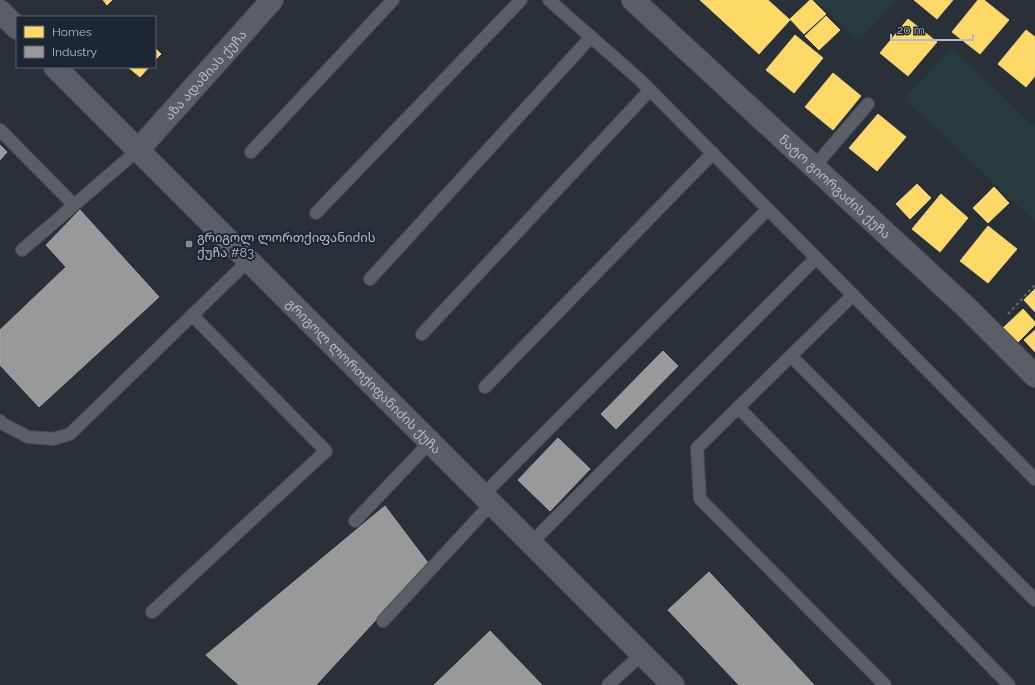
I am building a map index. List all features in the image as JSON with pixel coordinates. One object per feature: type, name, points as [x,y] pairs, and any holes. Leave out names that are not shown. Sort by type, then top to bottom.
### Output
[{"type":"street","name":"აზა ადამიას ქუჩა","points":[[138,150],[272,0]]},
{"type":"street","name":"ნატო გიორგაძის ქუჩა","points":[[633,0],[967,308],[1035,376]]},
{"type":"street","points":[[0,11],[16,27]]},
{"type":"street","name":"გრიგოლ ლორთქიფანიძის ქუჩა","points":[[57,68],[673,685]]},
{"type":"lane","points":[[251,152],[393,0]]},
{"type":"lane","points":[[316,213],[521,0]]},
{"type":"lane","points":[[549,0],[650,90],[1035,479]]},
{"type":"lane","points":[[370,279],[591,37]]},
{"type":"lane","points":[[422,334],[650,90]]},
{"type":"lane","points":[[814,167],[868,104]]},
{"type":"lane","points":[[0,130],[74,205]]},
{"type":"lane","points":[[22,250],[138,150]]},
{"type":"lane","points":[[485,387],[713,153]]},
{"type":"lane","points":[[383,621],[487,499],[768,209]]},
{"type":"lane","points":[[531,543],[816,258]]},
{"type":"lane","points":[[0,421],[28,437],[53,438],[70,434],[248,261]]},
{"type":"lane","points":[[853,295],[697,448],[700,499],[885,685]]},
{"type":"lane","points":[[152,612],[326,451],[192,315]]},
{"type":"lane","points":[[792,356],[1035,600]]},
{"type":"lane","points":[[738,408],[1009,685]]},
{"type":"lane","points":[[355,521],[430,442]]},
{"type":"lane","points":[[608,685],[642,654]]},
{"type":"path","points":[[991,332],[1035,285]]},
{"type":"green space","points":[[814,0],[897,0],[859,41]]},
{"type":"green space","points":[[952,48],[1035,127],[1035,222],[904,99]]},
{"type":"building: Homes","points":[[103,0],[112,0],[107,5]]},
{"type":"building: Homes","points":[[700,0],[768,0],[790,20],[759,54]]},
{"type":"building: Homes","points":[[810,0],[812,0],[826,14],[804,34],[790,19]]},
{"type":"building: Homes","points":[[914,0],[953,0],[937,19]]},
{"type":"building: Homes","points":[[978,0],[984,0],[1009,20],[980,54],[952,32]]},
{"type":"building: Homes","points":[[826,16],[840,30],[819,50],[805,36]]},
{"type":"building: Homes","points":[[908,19],[937,42],[908,76],[880,53]]},
{"type":"building: Homes","points":[[1026,30],[1035,37],[1035,76],[1026,87],[998,64]]},
{"type":"building: Homes","points":[[795,35],[823,58],[794,93],[766,70]]},
{"type":"building: Homes","points":[[156,49],[161,54],[156,59]]},
{"type":"building: Homes","points":[[129,68],[148,68],[140,77]]},
{"type":"building: Homes","points":[[833,73],[861,96],[833,130],[805,107]]},
{"type":"building: Homes","points":[[878,114],[906,137],[877,171],[849,148]]},
{"type":"building: Homes","points":[[917,184],[931,198],[910,219],[896,204]]},
{"type":"building: Homes","points":[[994,187],[1009,203],[988,223],[973,208]]},
{"type":"building: Homes","points":[[941,194],[968,218],[940,252],[912,229]]},
{"type":"building: Homes","points":[[988,226],[1017,249],[988,283],[960,261]]},
{"type":"building: Homes","points":[[1035,289],[1035,312],[1024,300]]},
{"type":"building: Homes","points":[[1023,309],[1035,322],[1035,325],[1016,344],[1002,329]]},
{"type":"building: Homes","points":[[1035,330],[1035,352],[1024,340]]},
{"type":"building: Industry","points":[[0,145],[7,152],[0,160]]},
{"type":"building: Industry","points":[[80,210],[159,297],[39,407],[0,365],[0,330],[66,267],[46,245]]},
{"type":"building: Industry","points":[[663,351],[678,366],[616,429],[601,414]]},
{"type":"building: Industry","points":[[558,438],[590,469],[550,511],[518,480]]},
{"type":"building: Industry","points":[[385,506],[428,563],[316,685],[239,685],[206,655]]},
{"type":"building: Industry","points":[[709,572],[814,685],[739,685],[668,610]]},
{"type":"building: Industry","points":[[490,631],[542,685],[434,685]]},
{"type":"place","name":"გრიგოლ ლორთქიფანიძის ქუჩა #83","points":[[189,244]]}]
